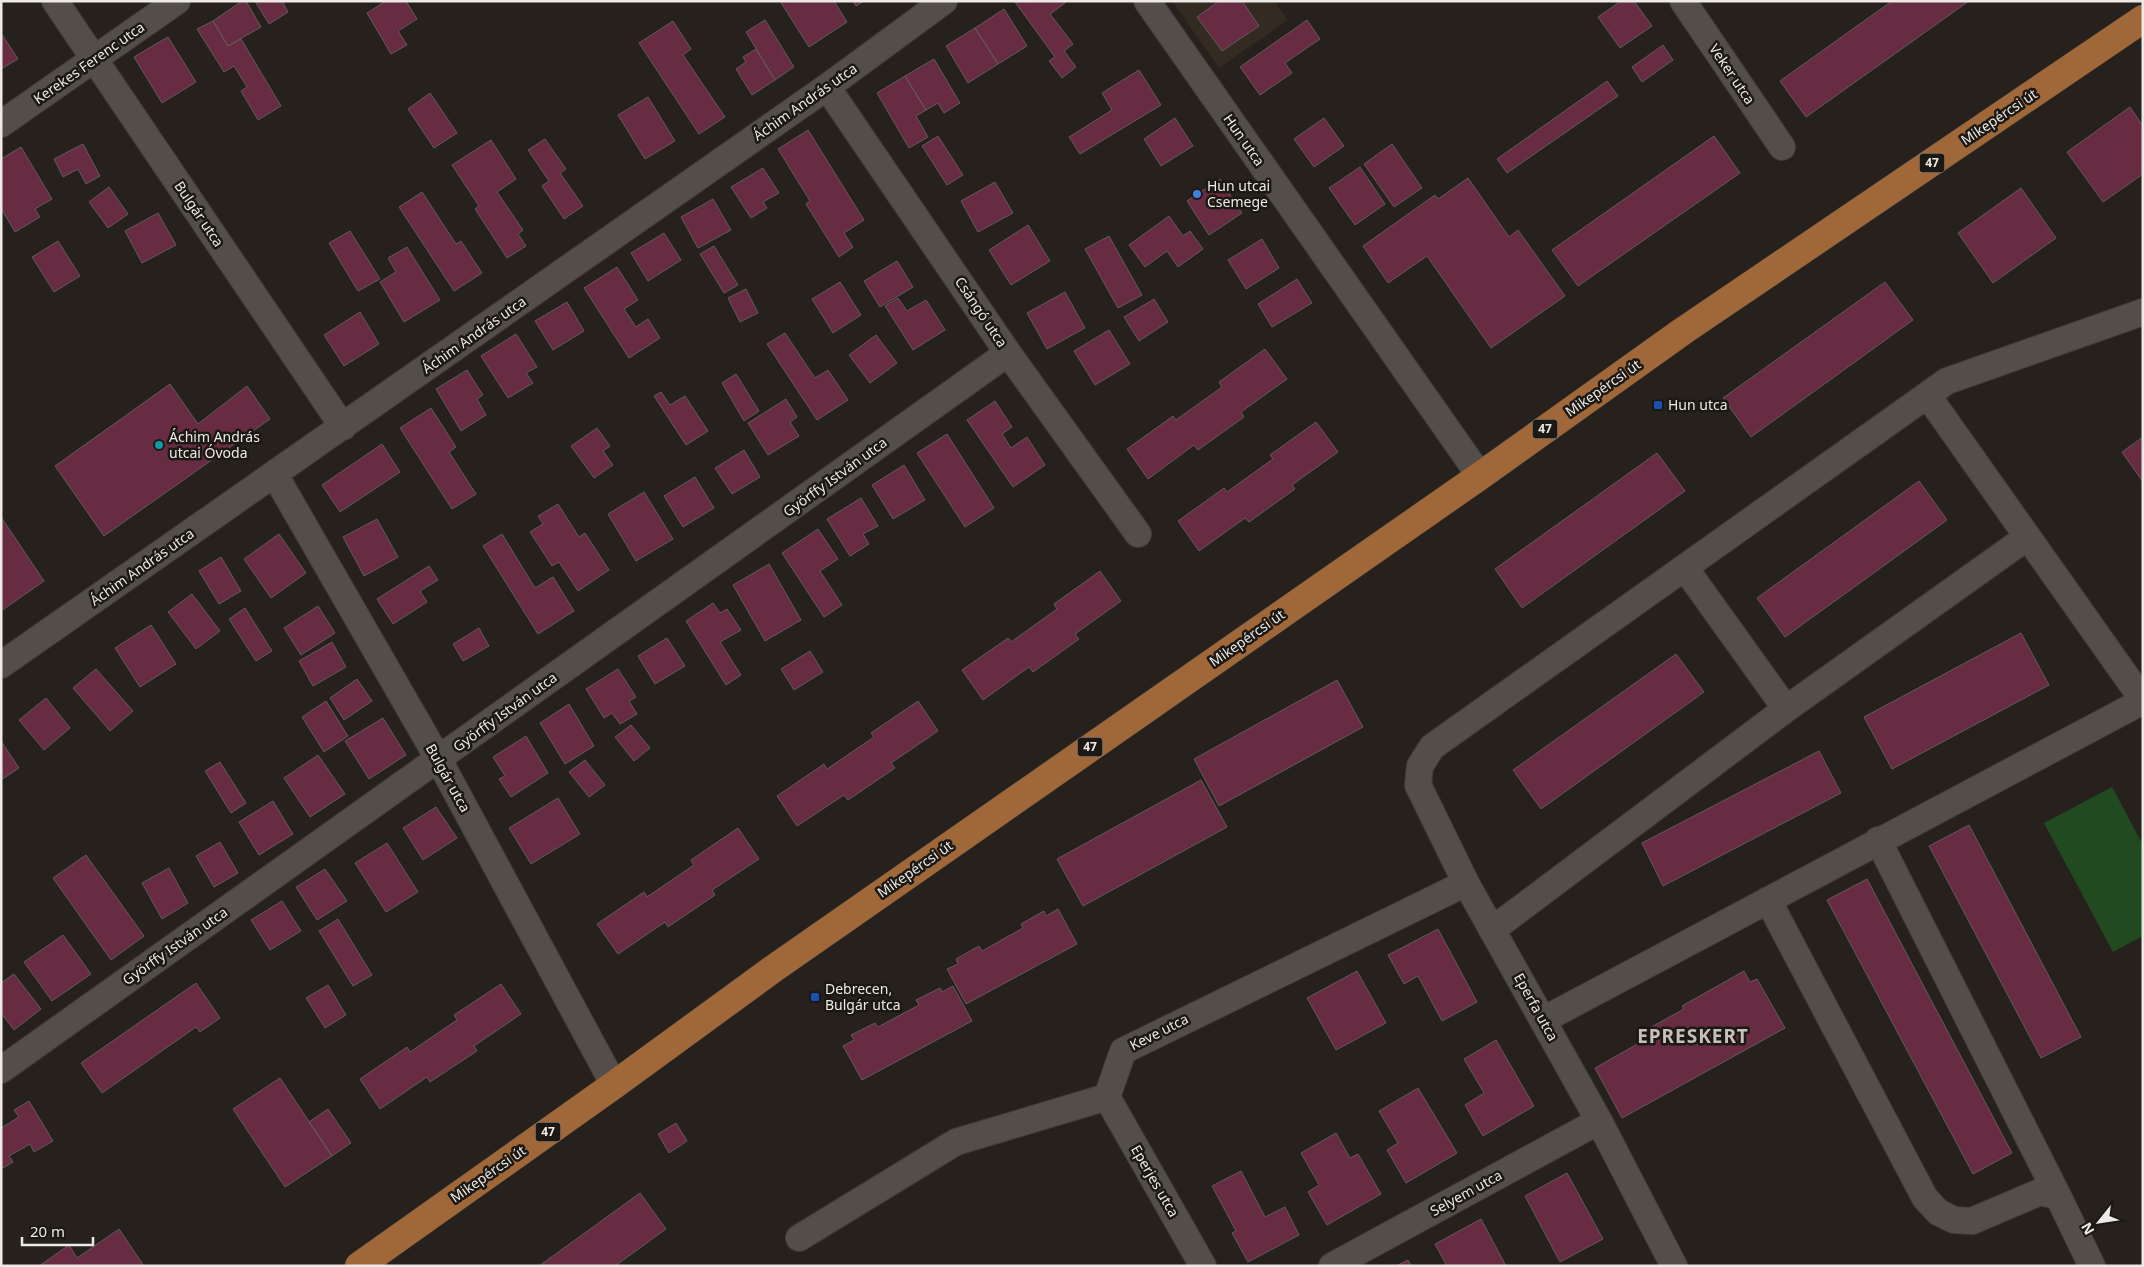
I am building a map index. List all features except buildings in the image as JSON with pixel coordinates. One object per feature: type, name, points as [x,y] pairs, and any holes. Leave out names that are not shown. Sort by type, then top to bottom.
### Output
[{"type":"main road","name":"Mikepércsi út","points":[[358,1266],[614,1085],[772,969],[1480,476],[1683,331],[2143,19]]},
{"type":"street","name":"Bulgár utca","points":[[55,1],[343,427]]},
{"type":"street","name":"Kerekes Ferenc utca","points":[[1,124],[177,1]]},
{"type":"street","name":"Áchim András utca","points":[[1,665],[827,87],[944,1]]},
{"type":"street","name":"Hun utca","points":[[1147,1],[1480,476]]},
{"type":"street","name":"Veker utca","points":[[1683,1],[1782,147]]},
{"type":"street","name":"Csángó utca","points":[[827,87],[1008,353],[1138,534]]},
{"type":"street","points":[[1786,709],[1685,568],[1947,382],[2143,312]]},
{"type":"street","name":"Györffy István utca","points":[[1,1070],[1008,353]]},
{"type":"street","points":[[1543,1020],[2143,700],[2026,538],[1928,396]]},
{"type":"street","name":"Bulgár utca","points":[[275,475],[438,760],[614,1085]]},
{"type":"street","points":[[1492,930],[1786,709],[2026,538]]},
{"type":"street","name":"Eperfa utca","points":[[1674,1266],[1599,1121],[1466,883],[1418,785],[1420,766],[1432,747],[1685,568]]},
{"type":"street","points":[[1878,840],[2092,1266]]},
{"type":"street","name":"Keve utca","points":[[1107,1097],[1123,1051],[1466,883]]},
{"type":"street","points":[[1768,900],[1925,1198],[1938,1212],[1954,1220],[1972,1221],[2040,1192],[2058,1196]]},
{"type":"street","points":[[799,1238],[956,1142],[1107,1097]]},
{"type":"street","name":"Eperjes utca","points":[[1107,1097],[1203,1266]]},
{"type":"street","name":"Selyem utca","points":[[1332,1266],[1599,1121]]},
{"type":"shaded area","points":[[1172,1],[1274,1],[1288,20],[1219,68]]},
{"type":"green space","points":[[2112,787],[2143,845],[2143,936],[2113,952],[2044,823]]},
{"type":"place","name":"Hun utcai Csemege","points":[[1197,194]]},
{"type":"place","name":"Hun utca","points":[[1658,405]]},
{"type":"place","name":"Áchim András utcai Óvoda","points":[[159,445]]},
{"type":"place","name":"Debrecen, Bulgár utca","points":[[815,997]]},
{"type":"district","name":"EPRESKERT","points":[[1693,1036]]}]
